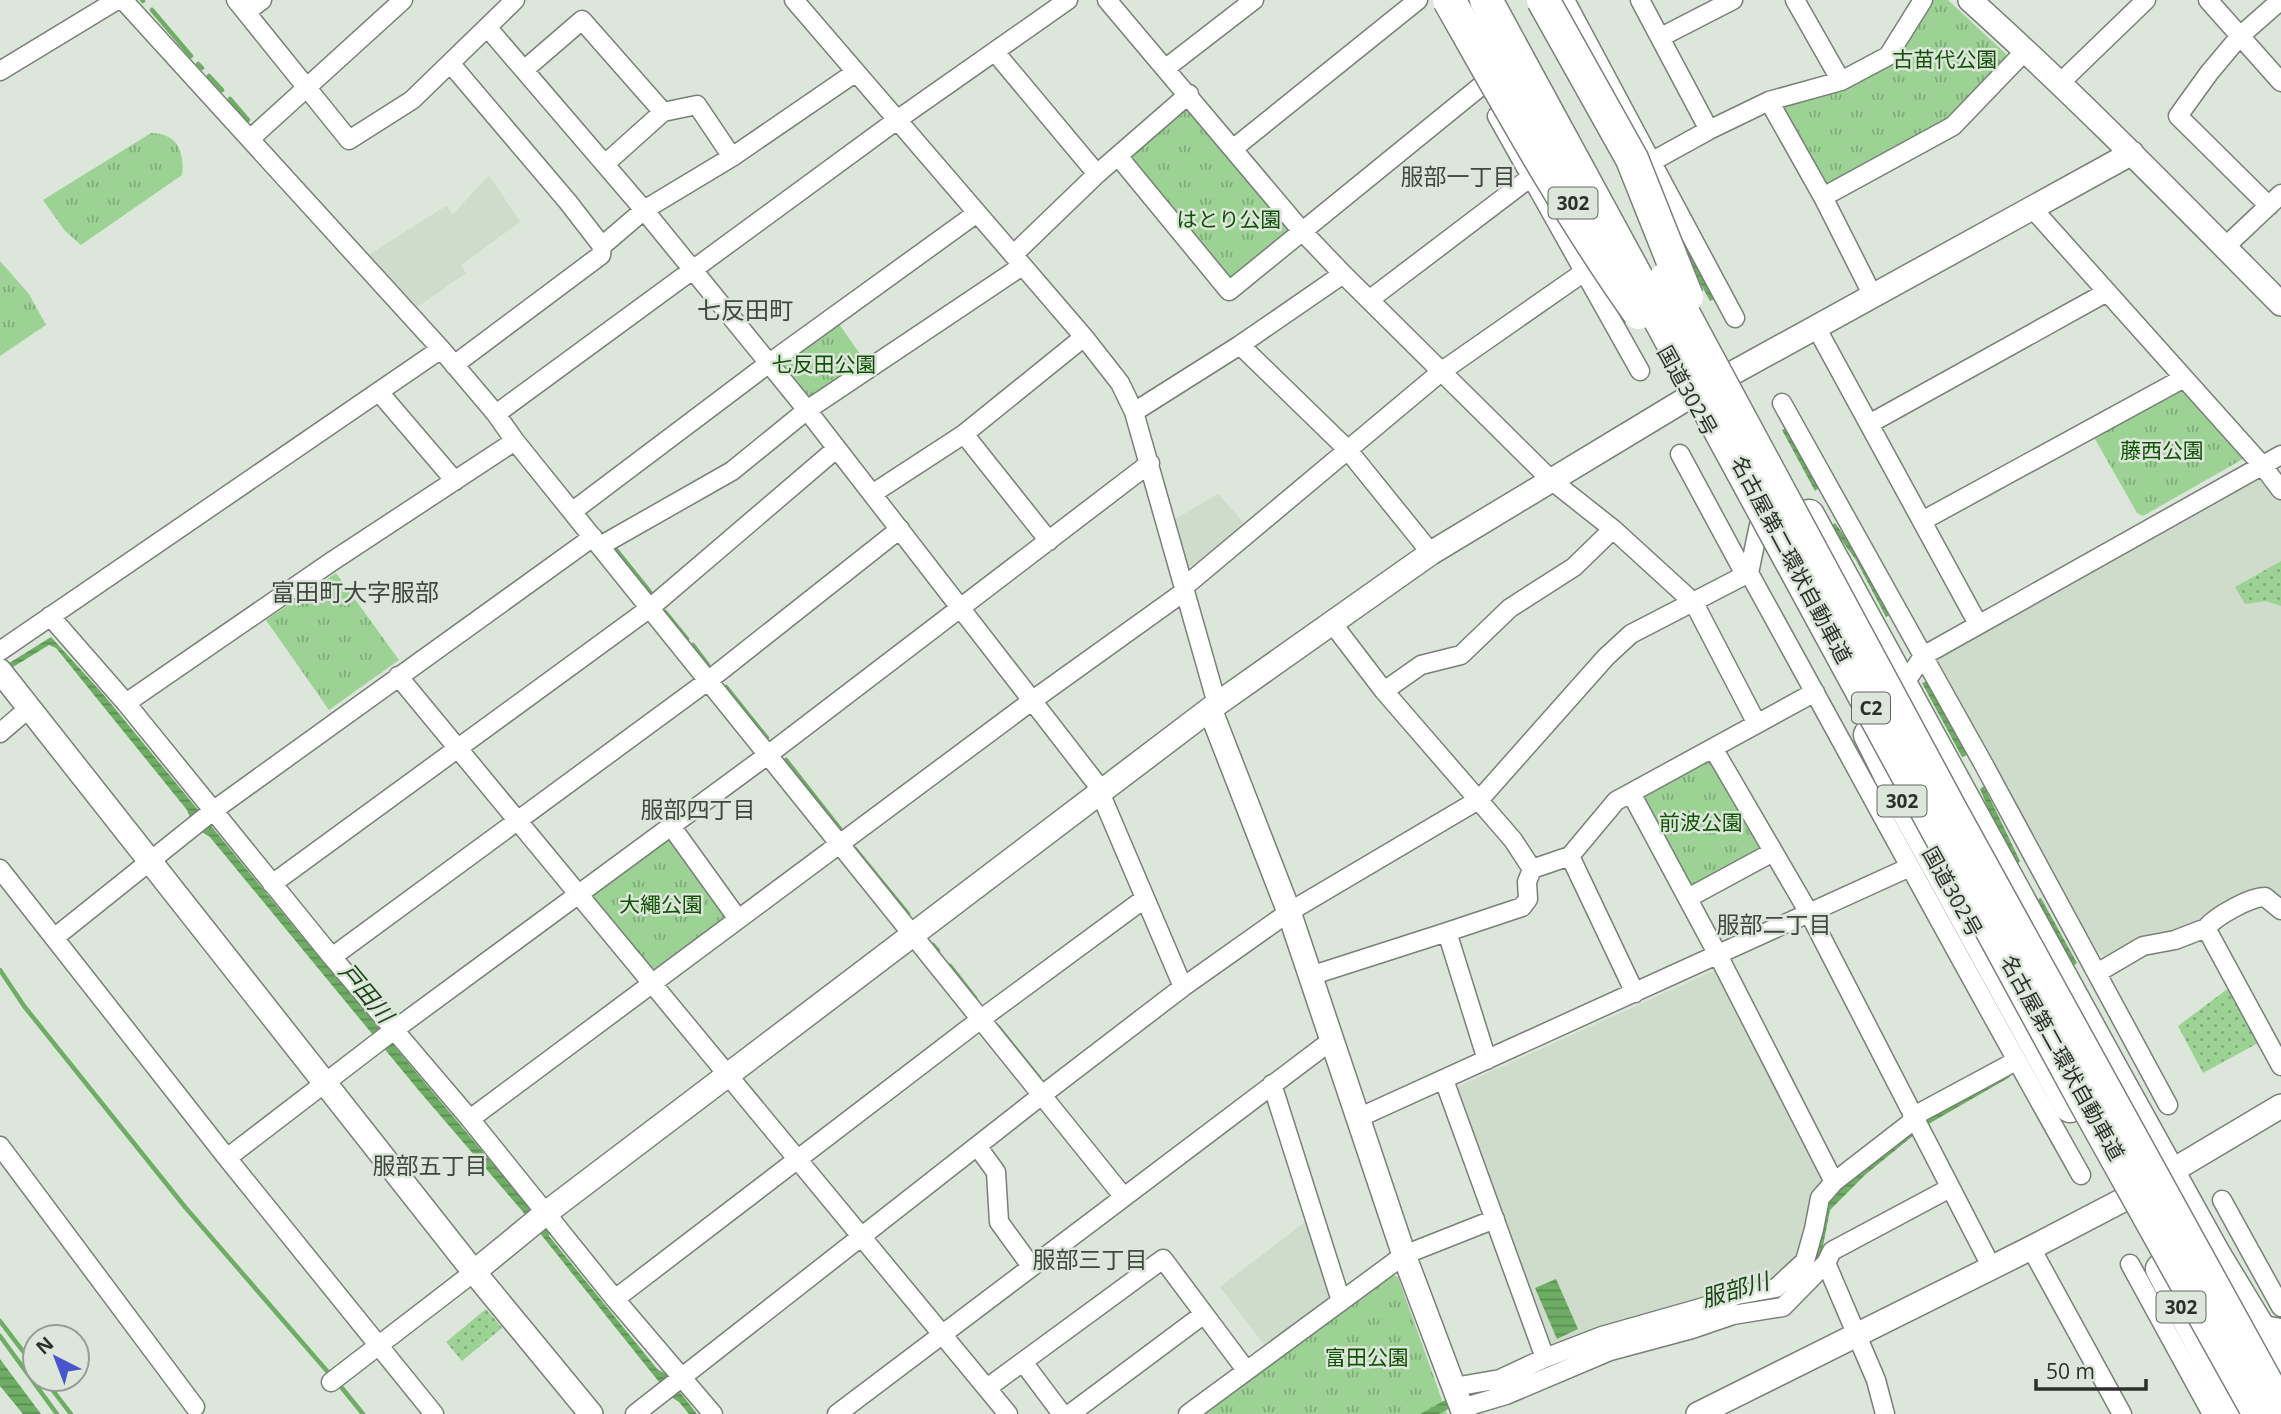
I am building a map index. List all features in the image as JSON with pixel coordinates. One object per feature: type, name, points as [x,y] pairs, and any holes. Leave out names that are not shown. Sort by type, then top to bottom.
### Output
[{"type":"highway","points":[[1449,0],[1549,176],[1597,254],[1725,398]]},
{"type":"highway","name":"国道302号","points":[[1470,0],[1540,149],[1691,397],[1825,646],[1906,809],[2123,1200],[2185,1341],[2238,1414]]},
{"type":"highway","name":"名古屋第二環状自動車道","points":[[1486,0],[1725,398],[2078,1088],[2259,1414]]},
{"type":"highway","name":"名古屋第二環状自動車道","points":[[1509,0],[2281,1409]]},
{"type":"highway","name":"302","points":[[1532,0],[1636,190],[1725,398],[1803,503],[2170,1172],[2273,1320],[2281,1363]]},
{"type":"highway","points":[[1543,0],[1632,159],[1725,398]]},
{"type":"street","points":[[0,71],[117,0]]},
{"type":"street","points":[[123,0],[441,349],[496,414],[514,441],[1123,1196]]},
{"type":"street","points":[[262,0],[241,6],[349,140],[412,100],[515,0]]},
{"type":"street","points":[[250,139],[403,0]]},
{"type":"street","points":[[794,0],[1084,337],[1120,383],[1134,412],[1185,589],[1214,707],[1289,912],[1404,1255],[1459,1400]]},
{"type":"street","points":[[496,414],[897,120],[1068,0]]},
{"type":"street","points":[[1107,0],[1301,230],[1343,274],[1443,370],[1551,480],[1613,529],[1694,603],[1756,724]]},
{"type":"street","points":[[1166,68],[1254,0]]},
{"type":"street","points":[[1234,148],[1418,0]]},
{"type":"street","points":[[1432,0],[1640,371]]},
{"type":"street","points":[[1565,0],[1735,318]]},
{"type":"street","points":[[1640,0],[1709,130]]},
{"type":"street","points":[[1661,37],[1733,0]]},
{"type":"street","points":[[1796,0],[1841,80]]},
{"type":"street","points":[[1651,162],[1769,101],[1841,80],[1888,55],[1923,0]]},
{"type":"street","points":[[1970,0],[2026,50],[2132,153],[2281,304]]},
{"type":"street","points":[[2060,83],[2146,0]]},
{"type":"street","points":[[2208,0],[2281,82]]},
{"type":"street","points":[[2225,247],[2275,200],[2178,116],[2208,73],[2239,36],[2281,0]]},
{"type":"street","points":[[524,70],[582,20],[663,112]]},
{"type":"street","points":[[487,27],[644,210],[807,410],[1033,700],[1101,792],[1183,987]]},
{"type":"street","points":[[1823,197],[1954,126],[2026,50]]},
{"type":"street","points":[[996,51],[1097,174]]},
{"type":"street","points":[[450,64],[568,202],[602,246]]},
{"type":"street","points":[[454,365],[527,308],[578,274],[601,255],[602,246],[644,210],[732,157],[856,72]]},
{"type":"street","points":[[1118,156],[1229,291],[1481,86]]},
{"type":"street","points":[[54,938],[204,818],[398,676],[596,542],[732,471],[807,410],[1018,260],[1097,174],[1189,94]]},
{"type":"street","points":[[1769,101],[1823,197],[1873,296]]},
{"type":"street","points":[[604,164],[663,112],[697,105],[732,157]]},
{"type":"street","points":[[1636,190],[1642,146]]},
{"type":"street","points":[[331,1382],[538,1219],[1101,792],[1214,707],[1431,553],[1691,397],[1725,398],[1816,327],[2132,153]]},
{"type":"street","points":[[1369,300],[1531,177]]},
{"type":"street","points":[[2032,208],[2262,465],[2281,490]]},
{"type":"street","points":[[573,511],[768,364],[977,214]]},
{"type":"street","points":[[1554,214],[1589,229]]},
{"type":"street","points":[[470,1119],[1185,589],[1443,370],[1584,272]]},
{"type":"street","points":[[1134,412],[1240,345],[1343,274]]},
{"type":"street","points":[[1869,424],[2107,292]]},
{"type":"street","points":[[1816,327],[1978,624]]},
{"type":"street","points":[[872,494],[964,434],[1084,337]]},
{"type":"street","points":[[1240,345],[1348,449],[1431,553]]},
{"type":"street","points":[[0,651],[441,349]]},
{"type":"street","points":[[1922,521],[2184,378]]},
{"type":"street","points":[[379,392],[455,481]]},
{"type":"street","points":[[1782,403],[1984,765],[2168,1105]]},
{"type":"street","points":[[964,434],[1049,541]]},
{"type":"street","points":[[126,704],[331,562],[514,441]]},
{"type":"street","points":[[272,884],[650,608],[836,449]]},
{"type":"street","points":[[1680,454],[1741,566],[1749,573],[2081,1175]]},
{"type":"street","points":[[1903,686],[1923,656],[2281,454]]},
{"type":"street","points":[[227,1158],[385,1037],[769,754],[1150,463]]},
{"type":"street","points":[[1803,503],[1841,510]]},
{"type":"street","points":[[635,1414],[1183,987],[1289,912],[1480,799],[1606,657],[1631,634],[1749,573],[1759,525]]},
{"type":"street","points":[[332,957],[709,681],[900,529]]},
{"type":"street","points":[[1384,691],[1421,665],[1461,655],[1510,608],[1574,567],[1613,529]]},
{"type":"street","points":[[50,616],[126,704],[204,818],[272,884],[332,957],[385,1037],[470,1119],[538,1219],[615,1299],[673,1384],[713,1414]]},
{"type":"street","points":[[1332,623],[1384,691],[1480,799],[1532,869]]},
{"type":"street","points":[[2,674],[474,1272],[591,1414]]},
{"type":"street","points":[[398,676],[1008,1414]]},
{"type":"street","points":[[1532,869],[1570,856],[1616,801],[1815,692]]},
{"type":"street","points":[[0,733],[29,708]]},
{"type":"street","points":[[1713,748],[1809,914],[1992,1268]]},
{"type":"street","points":[[1906,809],[1984,765]]},
{"type":"street","points":[[1631,793],[1718,955],[1834,1182]]},
{"type":"street","points":[[671,827],[738,919]]},
{"type":"street","points":[[1688,898],[1773,852]]},
{"type":"street","points":[[1570,856],[1635,993]]},
{"type":"street","points":[[1358,1118],[1910,867]]},
{"type":"street","points":[[0,869],[433,1414]]},
{"type":"street","points":[[1310,976],[1522,907],[1528,899],[1527,882],[1532,869]]},
{"type":"street","points":[[2097,972],[2143,946],[2175,940],[2206,928],[2211,921],[2256,897],[2265,897],[2281,910]]},
{"type":"street","points":[[615,1299],[981,1019],[1144,899]]},
{"type":"street","points":[[2206,928],[2281,1066]]},
{"type":"street","points":[[1447,932],[1487,1060]]},
{"type":"street","points":[[837,1414],[1332,1040]]},
{"type":"street","points":[[1885,1414],[1876,1380],[1857,1333],[1815,1264],[1814,1228],[1820,1198],[1834,1182],[1916,1124],[2016,1061]]},
{"type":"street","points":[[1444,1080],[1545,1358]]},
{"type":"street","points":[[1272,1084],[1341,1301]]},
{"type":"street","points":[[2029,1084],[2066,1100]]},
{"type":"street","points":[[1698,1414],[2123,1200],[2281,1106]]},
{"type":"street","points":[[0,1146],[193,1412]]},
{"type":"street","points":[[977,1146],[996,1172],[999,1222],[1031,1266]]},
{"type":"street","points":[[1459,1400],[1545,1358],[1602,1336],[1737,1295],[1776,1287],[1832,1251],[1950,1188]]},
{"type":"street","points":[[2222,1200],[2273,1320]]},
{"type":"street","points":[[1188,1414],[1404,1255],[1495,1219]]},
{"type":"street","points":[[2031,1248],[2122,1414]]},
{"type":"street","points":[[987,1388],[1163,1259],[1246,1370]]},
{"type":"street","points":[[1459,1400],[1506,1395],[1610,1352],[1733,1315],[1783,1307],[1815,1264]]},
{"type":"street","points":[[2130,1264],[2185,1341],[2212,1414]]},
{"type":"street","points":[[1070,1414],[1204,1314]]},
{"type":"street","points":[[1023,1362],[1062,1414]]},
{"type":"shaded area","points":[[489,175],[520,222],[461,265],[466,273],[413,310],[365,257],[446,206],[453,214]]},
{"type":"shaded area","points":[[1658,195],[1715,299],[1710,301],[1653,197]]},
{"type":"shaded area","points":[[1786,428],[1819,488],[1815,491],[1782,430]]},
{"type":"shaded area","points":[[2257,476],[2266,476],[2281,498],[2281,903],[2252,893],[2190,926],[2140,937],[2105,956],[2096,951],[1937,659]]},
{"type":"shaded area","points":[[1218,494],[1246,525],[1198,567],[1187,565],[1175,519]]},
{"type":"shaded area","points":[[1835,523],[1859,556],[1891,614],[1886,617],[1856,560],[1831,526]]},
{"type":"shaded area","points":[[51,637],[103,694],[549,1231],[549,1236],[697,1414],[689,1414],[671,1397],[523,1212],[420,1092],[209,836],[195,825],[187,810],[56,648],[49,645],[0,675],[6,665]]},
{"type":"shaded area","points":[[1927,681],[1967,755],[1962,757],[1922,683]]},
{"type":"shaded area","points":[[1984,786],[2020,861],[2017,864],[1996,828],[1980,789]]},
{"type":"shaded area","points":[[2041,898],[2077,963],[2073,966],[2036,900]]},
{"type":"shaded area","points":[[1715,970],[1719,972],[1824,1182],[1797,1264],[1776,1284],[1549,1348],[1456,1091],[1459,1086]]},
{"type":"shaded area","points":[[2009,1074],[2010,1077],[1925,1126],[1865,1175],[1830,1210],[1823,1246],[1812,1272],[1784,1298],[1474,1397],[1438,1414],[1420,1414],[1467,1388],[1602,1340],[1738,1300],[1781,1292],[1823,1208],[1841,1186],[1922,1117]]},
{"type":"shaded area","points":[[1310,1218],[1331,1298],[1266,1347],[1220,1287]]},
{"type":"shaded area","points":[[1556,1279],[1578,1329],[1557,1339],[1535,1288]]},
{"type":"shaded area","points":[[0,1359],[21,1387],[21,1393],[25,1393],[41,1414],[23,1414],[0,1386]]},
{"type":"green space","name":"古苗代公園","points":[[1930,0],[1948,0],[2006,54],[2006,59],[1950,120],[1828,186],[1820,183],[1780,110],[1782,105],[1892,61]]},
{"type":"green space","name":"はとり公園","points":[[1181,109],[1189,110],[1290,231],[1233,283],[1130,160],[1131,154]]},
{"type":"green space","points":[[151,133],[167,136],[177,145],[182,159],[182,175],[81,245],[65,231],[43,200]]},
{"type":"green space","points":[[0,261],[29,294],[46,325],[0,356]]},
{"type":"green space","name":"七反田公園","points":[[839,324],[867,364],[809,405],[781,369]]},
{"type":"green space","name":"藤西公園","points":[[2185,388],[2246,454],[2243,459],[2143,516],[2137,513],[2095,439],[2098,433],[2178,389]]},
{"type":"green space","points":[[2281,561],[2281,606],[2266,601],[2245,604],[2235,587]]},
{"type":"green space","points":[[336,573],[399,660],[329,710],[266,620]]},
{"type":"green space","name":"前波公園","points":[[1707,758],[1712,759],[1762,849],[1691,888],[1640,797]]},
{"type":"green space","name":"大繩公園","points":[[667,841],[675,841],[728,920],[656,970],[650,968],[593,900],[594,894]]},
{"type":"green space","points":[[2230,987],[2260,1042],[2203,1073],[2178,1026]]},
{"type":"green space","name":"富田公園","points":[[1390,1274],[1398,1277],[1447,1414],[1200,1414]]},
{"type":"green space","points":[[486,1309],[502,1328],[462,1361],[446,1342]]},
{"type":"waterway","points":[[152,10],[191,56]]},
{"type":"waterway","points":[[198,64],[202,68]]},
{"type":"waterway","points":[[209,76],[222,90]]},
{"type":"waterway","points":[[230,99],[248,120]]},
{"type":"waterway","points":[[613,546],[650,592]]},
{"type":"waterway","points":[[665,612],[687,639]]},
{"type":"waterway","points":[[693,645],[708,665]]},
{"type":"waterway","points":[[726,687],[767,738]]},
{"type":"waterway","points":[[786,760],[840,829]]},
{"type":"waterway","points":[[855,849],[908,914]]},
{"type":"waterway","points":[[933,945],[938,951]]},
{"type":"waterway","points":[[950,966],[975,998]]},
{"type":"waterway","points":[[0,970],[24,1006],[185,1207],[327,1371]]},
{"type":"waterway","points":[[998,1027],[1039,1078]]},
{"type":"waterway","points":[[0,1321],[21,1349]]},
{"type":"waterway","points":[[0,1336],[57,1414]]},
{"type":"waterway","points":[[342,1388],[363,1414]]},
{"type":"waterway","points":[[55,1393],[71,1414]]},
{"type":"district","name":"服部一丁目","points":[[1458,177]]},
{"type":"district","name":"七反田町","points":[[745,311]]},
{"type":"district","name":"富田町大字服部","points":[[355,593]]},
{"type":"district","name":"服部四丁目","points":[[698,810]]},
{"type":"district","name":"服部二丁目","points":[[1774,925]]},
{"type":"district","name":"服部五丁目","points":[[430,1166]]},
{"type":"district","name":"服部三丁目","points":[[1090,1260]]},
{"type":"water label","name":"戸田川","points":[[366,993]]},
{"type":"water label","name":"服部川","points":[[1735,1290]]}]
